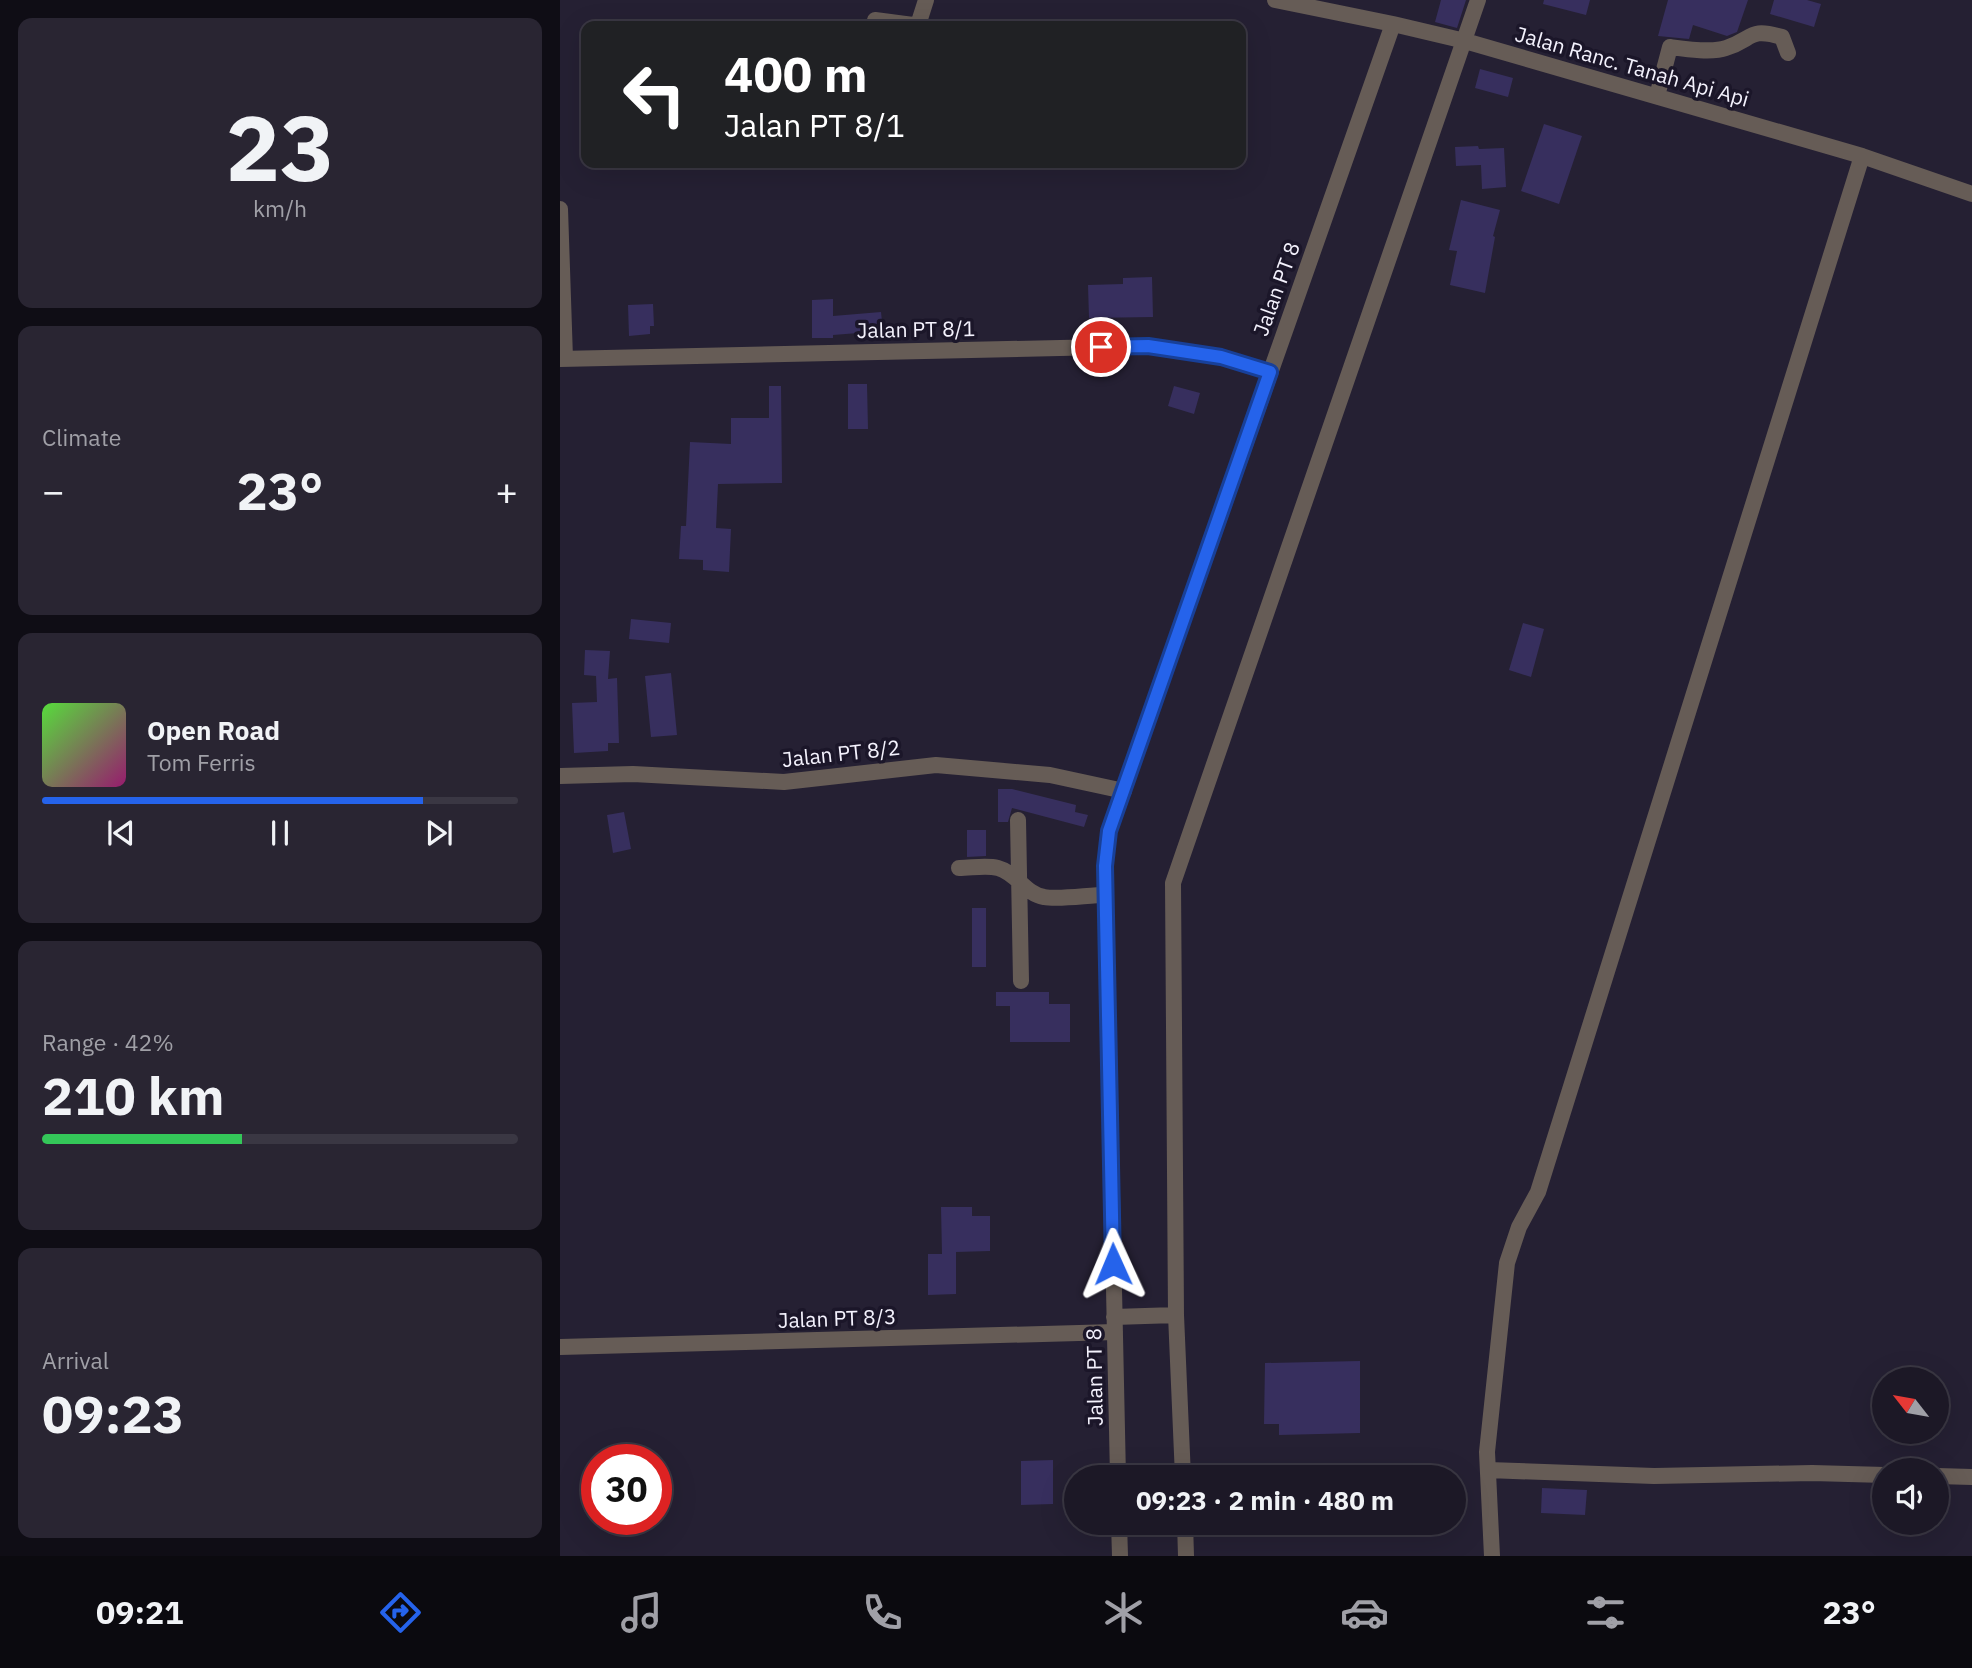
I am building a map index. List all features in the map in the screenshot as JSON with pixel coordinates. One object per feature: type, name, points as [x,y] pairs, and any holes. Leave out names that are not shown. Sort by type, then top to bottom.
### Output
[{"type":"street","points":[[919,21],[926,0]]},
{"type":"street","name":"Jalan Ranc. Tanah Api Api","points":[[1275,0],[1465,41],[1862,156],[1972,194]]},
{"type":"street","points":[[1182,1465],[1168,1316],[1173,883],[1478,0]]},
{"type":"street","points":[[875,20],[882,21]]},
{"type":"street","name":"Jalan PT 8","points":[[1118,1465],[1120,1322],[1105,895],[1109,831],[1393,24]]},
{"type":"street","points":[[1657,96],[1670,47],[1723,50],[1748,35],[1764,32],[1782,37],[1788,53]]},
{"type":"street","points":[[1492,1556],[1487,1452],[1507,1263],[1519,1227],[1538,1192],[1862,156]]},
{"type":"street","points":[[560,209],[563,358]]},
{"type":"street","name":"Jalan PT 8/1","points":[[563,358],[1148,346],[1221,357],[1270,372]]},
{"type":"street","name":"Jalan PT 8/2","points":[[560,776],[629,774],[784,782],[936,765],[1050,775],[1124,791]]},
{"type":"street","points":[[1018,820],[1021,981]]},
{"type":"street","points":[[960,868],[999,868],[1019,881],[1028,891],[1044,897],[1105,895]]},
{"type":"street","name":"Jalan PT 8/3","points":[[560,1347],[1120,1322],[1168,1316]]},
{"type":"street","points":[[1488,1470],[1654,1476],[1872,1475]]},
{"type":"street","points":[[1949,1476],[1972,1477]]},
{"type":"street","points":[[1119,1535],[1120,1556]]},
{"type":"street","points":[[1185,1535],[1186,1556]]},
{"type":"building","points":[[1441,0],[1466,0],[1457,28],[1435,22]]},
{"type":"building","points":[[1544,0],[1590,0],[1586,15],[1543,4]]},
{"type":"building","points":[[1668,0],[1748,0],[1737,32],[1727,36],[1693,25],[1689,39],[1658,36]]},
{"type":"building","points":[[1774,0],[1807,0],[1821,4],[1814,27],[1770,14]]},
{"type":"building","points":[[1480,69],[1513,78],[1508,97],[1475,88]]},
{"type":"building","points":[[1544,124],[1582,136],[1559,204],[1521,191]]},
{"type":"building","points":[[1478,146],[1479,149],[1504,148],[1506,187],[1482,189],[1481,165],[1456,166],[1455,147]]},
{"type":"building","points":[[1461,200],[1500,210],[1493,236],[1495,237],[1485,293],[1450,285],[1457,251],[1449,250]]},
{"type":"building","points":[[1152,277],[1153,317],[1089,318],[1088,285],[1123,284],[1123,278]]},
{"type":"building","points":[[833,299],[833,316],[881,312],[883,331],[812,338],[812,300]]},
{"type":"building","points":[[653,304],[654,326],[650,326],[650,334],[629,336],[628,305]]},
{"type":"building","points":[[848,384],[867,384],[868,429],[848,429]]},
{"type":"building","points":[[769,386],[781,386],[782,483],[718,484],[716,528],[731,529],[729,572],[703,570],[703,560],[679,559],[681,526],[686,526],[690,442],[731,444],[731,418],[769,418]]},
{"type":"building","points":[[1174,386],[1200,393],[1194,414],[1168,406]]},
{"type":"building","points":[[631,619],[671,623],[669,643],[629,639]]},
{"type":"building","points":[[1523,623],[1544,629],[1531,677],[1509,670]]},
{"type":"building","points":[[585,650],[610,651],[608,679],[617,678],[619,743],[608,743],[608,751],[574,753],[572,703],[597,702],[596,676],[584,675]]},
{"type":"building","points":[[671,673],[677,735],[651,737],[645,676]]},
{"type":"building","points":[[998,789],[1012,789],[1076,805],[1075,812],[1088,815],[1084,827],[1012,808],[1008,822],[998,822]]},
{"type":"building","points":[[624,812],[631,849],[613,853],[607,815]]},
{"type":"building","points":[[967,830],[986,830],[986,856],[967,857]]},
{"type":"building","points":[[972,908],[986,908],[986,967],[972,967]]},
{"type":"building","points":[[996,992],[1049,992],[1049,1004],[1070,1004],[1070,1042],[1010,1042],[1010,1006],[996,1006]]},
{"type":"building","points":[[941,1207],[972,1207],[972,1216],[990,1216],[990,1251],[956,1252],[956,1294],[928,1295],[928,1254],[942,1254]]},
{"type":"building","points":[[1360,1361],[1360,1433],[1279,1435],[1279,1424],[1264,1424],[1265,1363]]},
{"type":"building","points":[[1053,1460],[1053,1504],[1021,1505],[1021,1461]]},
{"type":"building","points":[[1542,1488],[1587,1490],[1585,1515],[1541,1513]]},
{"type":"route","points":[[1101,347],[1148,346],[1221,357],[1270,372],[1109,831],[1105,866],[1113,1264]]}]
